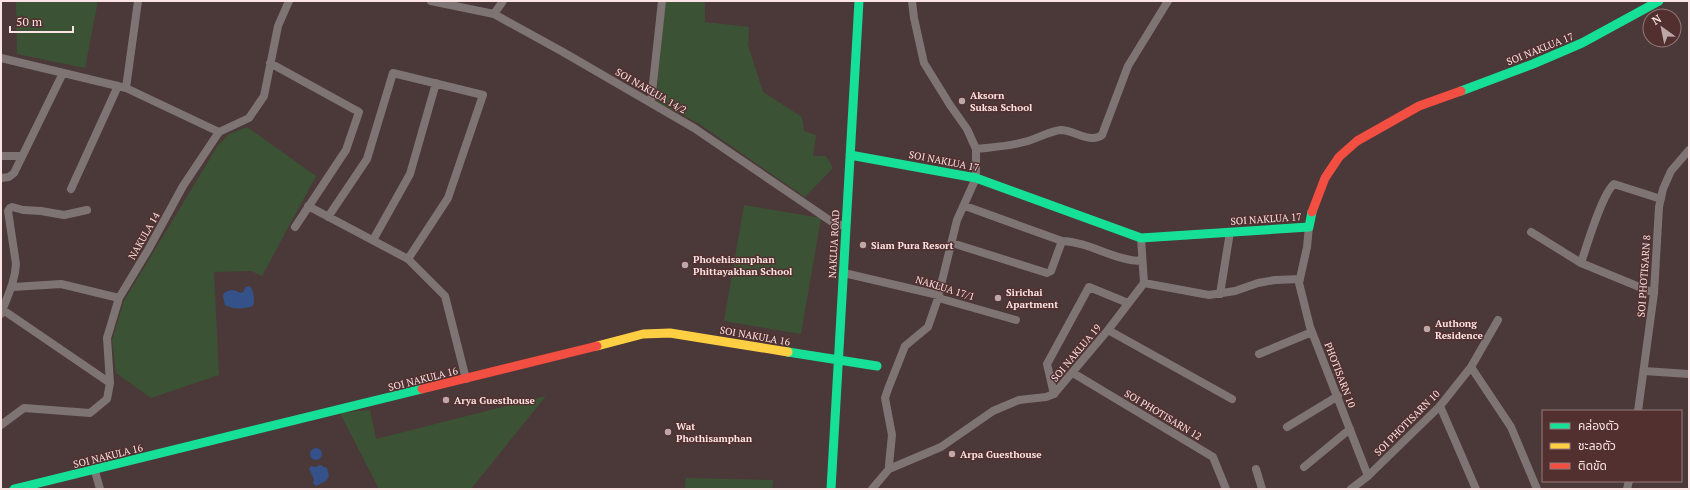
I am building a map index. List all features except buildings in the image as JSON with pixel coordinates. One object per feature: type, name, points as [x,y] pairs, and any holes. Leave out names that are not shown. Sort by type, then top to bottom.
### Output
[{"type":"street","points":[[126,88],[138,1]]},
{"type":"street","points":[[1,58],[126,88],[219,132],[249,118],[264,96],[278,26],[286,1]]},
{"type":"street","name":"SOI NAKLUA 14/2","points":[[431,1],[494,14],[651,102],[694,128],[835,224],[846,226]]},
{"type":"street","points":[[494,14],[503,1]]},
{"type":"street","points":[[651,102],[662,1]]},
{"type":"street","name":"NAKLUA ROAD","points":[[831,489],[859,1]]},
{"type":"street","points":[[889,469],[888,465],[892,435],[885,398],[905,346],[928,327],[938,295],[957,220],[965,206],[976,178],[976,149],[967,129],[924,63],[914,18],[912,1]]},
{"type":"street","points":[[976,149],[1005,146],[1028,141],[1060,130],[1092,138],[1099,137],[1102,134],[1128,66],[1168,1]]},
{"type":"street","name":"SOI NAKLUA 17","points":[[850,155],[976,178],[1141,238],[1309,227],[1312,212],[1325,178],[1339,157],[1357,141],[1420,106],[1534,64],[1582,43],[1659,1]]},
{"type":"street","points":[[270,63],[359,112],[346,150],[295,227]]},
{"type":"street","points":[[1,178],[9,177],[14,173],[63,73]]},
{"type":"street","points":[[328,217],[367,159],[393,73],[483,95],[448,198],[408,259]]},
{"type":"street","points":[[372,240],[410,174],[436,83]]},
{"type":"street","points":[[71,189],[118,86]]},
{"type":"street","name":"NAKULA 14","points":[[1,425],[24,408],[90,413],[107,399],[110,383],[107,338],[119,298],[148,250],[183,186],[219,132]]},
{"type":"street","name":"SOI PHOTISARN 8","points":[[1638,410],[1654,292],[1661,198],[1663,189],[1671,171],[1689,150]]},
{"type":"street","points":[[1,156],[22,156]]},
{"type":"street","points":[[1581,262],[1598,214],[1610,187],[1614,184],[1661,198]]},
{"type":"street","points":[[308,206],[408,259],[445,296],[466,379]]},
{"type":"street","points":[[965,206],[1062,241],[1071,241],[1111,254],[1142,261]]},
{"type":"street","points":[[87,210],[64,215],[23,210],[12,207],[10,208],[9,215],[16,264],[13,287],[2,312],[110,383]]},
{"type":"street","points":[[1141,238],[1144,283],[1209,295],[1220,294],[1258,283],[1300,278],[1307,247],[1309,227]]},
{"type":"street","points":[[1220,294],[1230,232]]},
{"type":"street","points":[[1531,232],[1581,262],[1654,292]]},
{"type":"street","points":[[952,243],[1048,273],[1051,271],[1062,241]]},
{"type":"street","name":"NAKLUA 17/1","points":[[844,273],[938,295],[942,299],[1016,320]]},
{"type":"street","name":"PHOTISARN 10","points":[[1300,278],[1300,288],[1312,332],[1368,476]]},
{"type":"street","name":"SOI NAKLUA 19","points":[[872,489],[889,469],[941,447],[993,411],[1019,400],[1046,397],[1054,394],[1108,330],[1144,283]]},
{"type":"street","points":[[13,287],[61,284],[119,298]]},
{"type":"street","points":[[1054,394],[1047,364],[1089,287],[1128,303]]},
{"type":"street","name":"SOI PHOTISARN 10","points":[[1351,489],[1368,476],[1440,406],[1471,367],[1498,320]]},
{"type":"street","points":[[1108,330],[1232,399]]},
{"type":"street","points":[[1258,354],[1312,332]]},
{"type":"street","name":"SOI NAKULA 16","points":[[14,489],[95,471],[643,334],[670,333],[877,366]]},
{"type":"street","points":[[1471,367],[1510,427],[1537,489]]},
{"type":"street","points":[[1644,371],[1689,374]]},
{"type":"street","name":"SOI PHOTISARN 12","points":[[1073,373],[1213,457],[1226,489]]},
{"type":"street","points":[[1287,427],[1338,396]]},
{"type":"street","points":[[1440,406],[1476,489]]},
{"type":"street","points":[[1304,467],[1350,429]]},
{"type":"street","points":[[1256,469],[1262,489]]},
{"type":"street","points":[[95,471],[100,489]]},
{"type":"green space","points":[[16,1],[98,1],[85,68],[17,54]]},
{"type":"green space","points":[[665,1],[705,1],[705,22],[749,27],[748,45],[763,92],[802,117],[804,131],[816,135],[813,156],[826,156],[833,168],[805,197],[698,123],[656,102]]},
{"type":"green space","points":[[247,127],[316,176],[262,276],[251,271],[214,272],[219,375],[151,398],[116,373],[112,340],[124,301],[218,145],[229,134]]},
{"type":"green space","points":[[744,205],[821,218],[801,334],[724,321]]},
{"type":"green space","points":[[546,396],[471,489],[379,489],[340,413],[370,410],[376,439]]},
{"type":"green space","points":[[686,478],[773,480],[772,489],[685,489]]},
{"type":"water","points":[[250,286],[254,296],[253,306],[246,308],[232,308],[225,305],[223,296],[224,293],[232,290],[240,293],[243,292],[246,287]]},
{"type":"water","points":[[314,448],[318,448],[322,454],[318,460],[314,460],[310,456],[310,452]]},
{"type":"water","points":[[320,465],[327,468],[329,476],[326,481],[316,486],[313,483],[314,479],[309,469],[311,466],[315,467]]},
{"type":"traffic: fast","points":[[831,489],[859,1]]},
{"type":"traffic: fast","points":[[1461,91],[1533,64],[1582,43],[1659,1]]},
{"type":"traffic: fast","points":[[850,155],[976,178],[1141,238],[1309,227],[1312,212]]},
{"type":"traffic: fast","points":[[788,352],[877,366]]},
{"type":"traffic: fast","points":[[14,489],[422,389]]},
{"type":"traffic: slow","points":[[597,346],[643,334],[670,333],[788,352]]},
{"type":"traffic: jam","points":[[1312,212],[1325,178],[1339,157],[1357,141],[1419,106],[1461,91]]},
{"type":"traffic: jam","points":[[422,389],[597,346]]},
{"type":"place","name":"Aksorn Suksa School","points":[[962,101]]},
{"type":"place","name":"Siam Pura Resort","points":[[863,245]]},
{"type":"place","name":"Photehisamphan Phittayakhan School","points":[[685,265]]},
{"type":"place","name":"Sirichai Apartment","points":[[998,298]]},
{"type":"place","name":"Authong Residence","points":[[1427,329]]},
{"type":"place","name":"Arya Guesthouse","points":[[446,400]]},
{"type":"place","name":"Wat Phothisamphan","points":[[668,432]]},
{"type":"place","name":"Arpa Guesthouse","points":[[952,454]]}]
